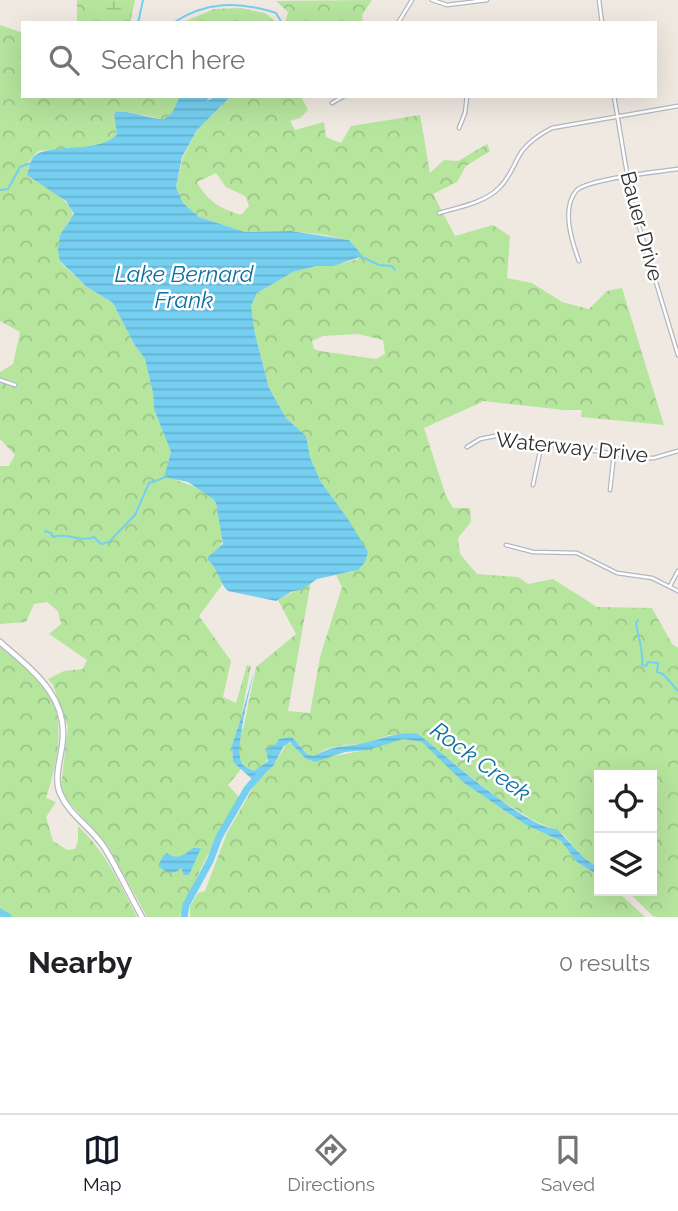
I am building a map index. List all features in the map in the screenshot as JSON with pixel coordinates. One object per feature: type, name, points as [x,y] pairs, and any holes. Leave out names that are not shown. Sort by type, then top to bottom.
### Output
[{"type":"street","points":[[399,21],[412,0]]},
{"type":"street","points":[[432,0],[447,5],[487,0]]},
{"type":"street","points":[[599,0],[602,21]]},
{"type":"street","points":[[332,103],[341,98]]},
{"type":"street","points":[[459,128],[467,98]]},
{"type":"street","name":"Bauer Drive","points":[[614,98],[632,203],[678,355]]},
{"type":"street","points":[[439,213],[485,198],[500,188],[522,152],[542,132],[678,106]]},
{"type":"street","points":[[579,261],[569,215],[571,199],[576,191],[584,185],[678,169]]},
{"type":"street","points":[[0,380],[15,385]]},
{"type":"street","name":"Waterway Drive","points":[[467,447],[480,439],[495,436],[654,458],[678,451]]},
{"type":"street","points":[[533,485],[542,442]]},
{"type":"street","points":[[610,490],[614,454]]},
{"type":"street","points":[[506,545],[533,552],[577,553],[617,573],[652,578],[678,591]]},
{"type":"street","points":[[670,586],[678,571]]},
{"type":"street","points":[[0,642],[38,675],[51,691],[64,737],[57,774],[60,793],[70,810],[104,846],[142,917]]},
{"type":"green space","points":[[77,0],[99,0],[97,11],[104,21],[77,21]]},
{"type":"green space","points":[[99,0],[135,0],[130,21],[104,21],[97,11]]},
{"type":"green space","points":[[372,0],[362,15],[363,21],[286,21],[288,12],[276,1]]},
{"type":"green space","points":[[241,8],[265,13],[275,21],[186,21],[214,9]]},
{"type":"green space","points":[[0,25],[21,32],[21,98],[179,98],[172,114],[164,119],[117,112],[114,115],[117,134],[110,141],[91,147],[39,151],[25,165],[31,165],[28,175],[55,193],[71,210],[73,216],[67,223],[60,261],[87,287],[113,303],[134,344],[145,359],[154,409],[171,452],[165,474],[205,492],[216,503],[223,538],[220,549],[212,553],[212,558],[222,585],[199,616],[231,661],[223,697],[236,703],[247,665],[251,666],[241,718],[232,745],[233,762],[241,769],[228,785],[239,797],[200,870],[179,917],[147,917],[108,846],[67,800],[61,786],[68,727],[53,685],[48,679],[64,671],[83,669],[87,660],[49,634],[61,624],[58,611],[47,602],[34,604],[26,622],[0,624],[0,466],[9,466],[15,455],[0,439],[0,372],[13,364],[20,332],[0,321]]},
{"type":"green space","points":[[229,98],[302,98],[308,110],[300,118],[290,121],[295,130],[324,122],[326,137],[341,143],[351,126],[420,115],[430,173],[444,160],[458,161],[487,144],[490,151],[466,166],[457,182],[433,194],[455,236],[493,225],[510,236],[507,278],[532,283],[562,302],[589,309],[607,291],[622,288],[664,425],[581,417],[582,410],[484,401],[424,428],[446,496],[453,508],[470,508],[471,522],[458,538],[460,554],[477,574],[518,577],[528,584],[553,579],[597,607],[652,608],[672,644],[678,648],[678,917],[654,917],[632,896],[657,896],[657,770],[594,770],[594,865],[563,834],[533,820],[499,799],[417,734],[389,735],[364,744],[326,749],[314,756],[307,754],[292,737],[272,747],[266,761],[258,769],[254,771],[244,766],[240,759],[238,740],[244,725],[256,667],[296,634],[278,600],[311,581],[288,711],[310,713],[320,657],[342,587],[336,575],[352,572],[365,547],[361,545],[348,519],[321,482],[310,457],[306,436],[286,418],[269,388],[251,306],[257,293],[293,272],[343,263],[358,259],[362,255],[349,240],[291,231],[245,232],[199,217],[183,203],[176,187],[183,157],[197,130]],"holes":[[[216,173],[226,187],[245,196],[249,206],[241,215],[215,203],[197,182]],[[358,334],[383,340],[385,354],[376,359],[320,351],[314,349],[312,341],[323,336]]]},
{"type":"green space","points":[[0,647],[41,681],[56,713],[57,756],[46,798],[56,802],[46,817],[53,841],[67,850],[75,849],[78,826],[104,857],[137,917],[0,917]]},
{"type":"green space","points":[[403,739],[422,742],[464,783],[526,825],[561,841],[577,862],[594,873],[594,896],[622,896],[645,917],[190,917],[190,906],[198,893],[205,891],[227,833],[257,781],[274,765],[287,743],[294,744],[305,758],[354,752]]},
{"type":"water","name":"Lake Bernard Frank","points":[[179,98],[209,98],[206,102],[212,98],[229,98],[197,130],[182,157],[176,187],[183,203],[199,217],[245,232],[291,231],[349,240],[363,256],[333,266],[316,266],[293,272],[257,293],[251,306],[269,388],[286,418],[306,436],[310,457],[321,482],[368,552],[365,562],[358,570],[317,579],[303,589],[291,592],[276,601],[228,591],[222,584],[208,560],[223,544],[216,503],[188,482],[164,477],[171,452],[154,409],[145,359],[134,344],[113,303],[87,287],[60,261],[60,235],[74,214],[66,201],[27,175],[30,165],[22,166],[44,151],[108,141],[117,134],[114,115],[116,112],[164,119],[172,113]]},
{"type":"water","points":[[254,671],[240,754],[243,765],[254,771],[268,761],[266,749],[276,744],[279,739],[292,737],[307,754],[314,756],[336,747],[361,744],[392,735],[418,734],[507,805],[544,826],[557,829],[594,865],[594,873],[577,862],[561,841],[526,825],[464,783],[422,742],[403,739],[315,762],[305,758],[290,742],[283,747],[274,765],[257,781],[252,779],[233,762],[232,745]]},
{"type":"water","points":[[193,848],[201,848],[189,875],[184,875],[181,868],[170,872],[158,866],[167,853],[178,857]]},
{"type":"waterway","points":[[138,21],[143,0]]},
{"type":"waterway","points":[[176,21],[198,10],[223,5],[262,9],[276,13],[281,21]]},
{"type":"waterway","points":[[0,190],[8,189],[20,167],[27,164]]},
{"type":"waterway","points":[[362,257],[379,265],[392,266],[395,270]]},
{"type":"waterway","points":[[45,531],[53,537],[94,537],[101,544],[109,542],[135,515],[149,483],[166,477]]},
{"type":"waterway","points":[[638,620],[636,623],[642,650],[642,665],[646,666],[648,662],[658,663],[657,672],[663,674],[678,691]]},
{"type":"waterway","name":"Rock Creek","points":[[184,917],[186,905],[210,861],[219,837],[247,789],[260,774]]},
{"type":"waterway","name":"Rock Creek","points":[[0,912],[8,917]]}]
